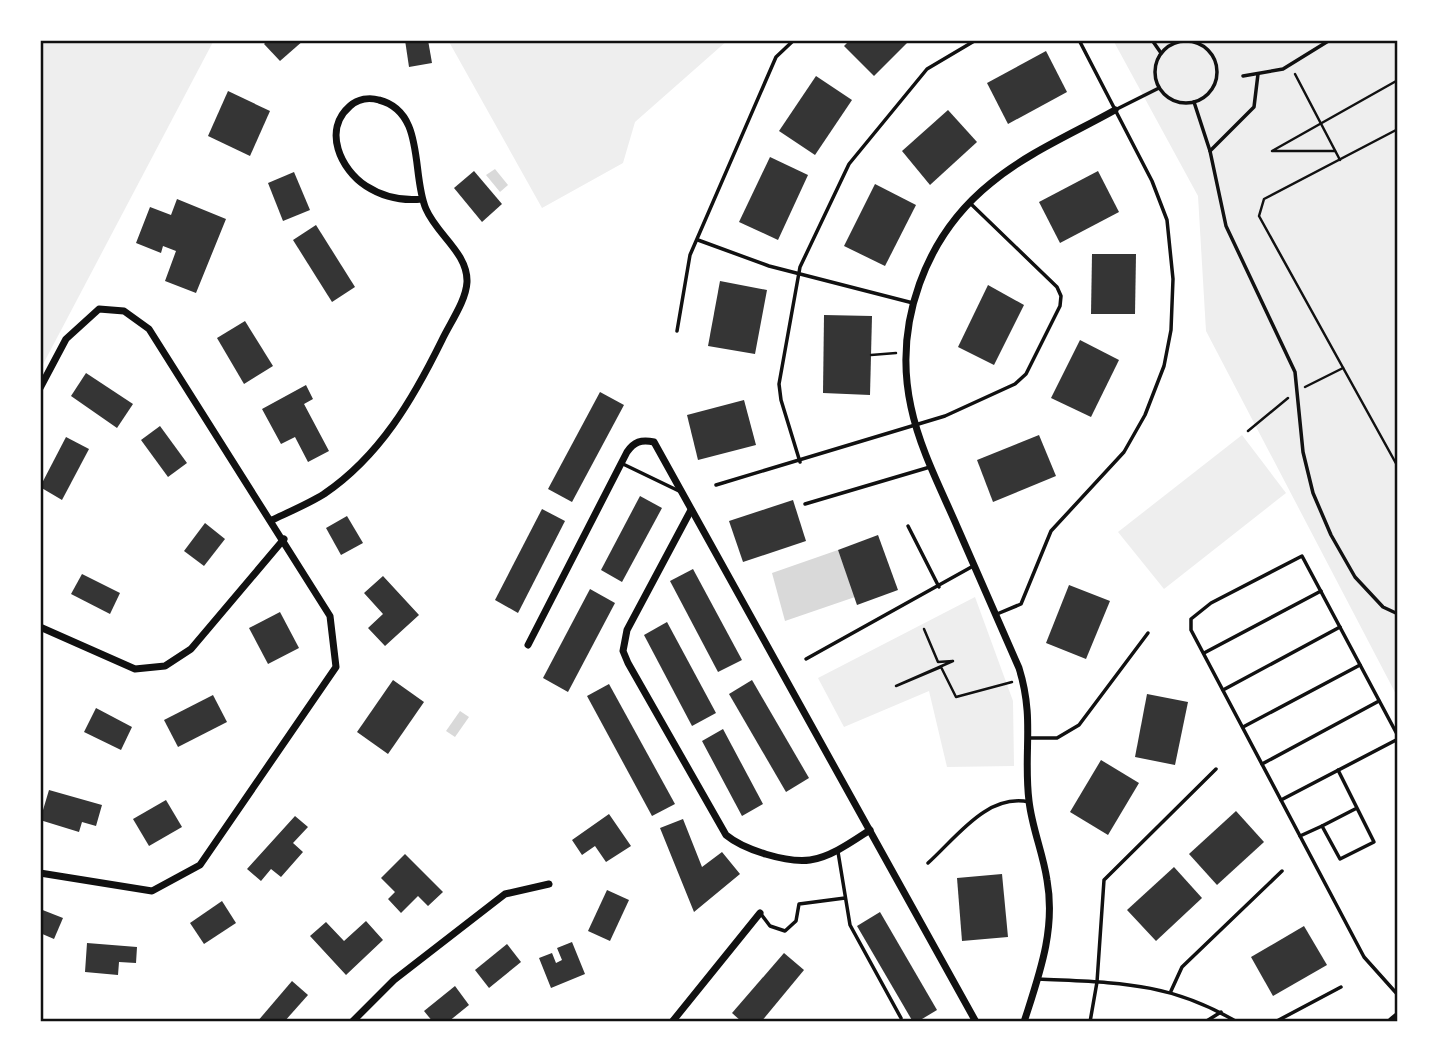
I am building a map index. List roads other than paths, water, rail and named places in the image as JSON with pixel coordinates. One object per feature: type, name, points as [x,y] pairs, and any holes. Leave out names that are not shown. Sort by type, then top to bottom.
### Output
[{"type":"main road","points":[[1392,1022],[1398,1017]]},
{"type":"street","points":[[272,520],[335,486],[386,435],[415,394],[465,290],[466,270],[460,257],[428,214],[422,199],[411,130],[403,114],[391,104],[377,99],[362,100],[349,106],[340,119],[335,135],[337,149],[349,170],[367,187],[386,195],[405,200],[422,199]]},
{"type":"street","points":[[1024,1022],[1047,943],[1050,906],[1047,879],[1029,802],[1030,738],[1022,679],[931,467],[916,425],[909,396],[906,353],[913,303],[932,254],[969,203],[1007,170],[1115,110]]},
{"type":"street","points":[[40,388],[66,339],[99,309],[124,311],[149,329],[284,539],[330,616],[337,667],[200,865],[152,891],[40,873]]},
{"type":"street","points":[[528,645],[633,443],[654,442],[976,1022]]},
{"type":"street","points":[[691,510],[627,630],[623,651],[628,663],[726,835],[740,847],[757,853],[810,860],[837,850],[870,831]]},
{"type":"street","points":[[40,627],[135,669],[165,666],[188,651],[284,539]]},
{"type":"street","points":[[352,1022],[394,981],[505,894],[549,884]]},
{"type":"street","points":[[672,1022],[760,913]]},
{"type":"lane","points":[[677,331],[687,266],[776,57],[794,40]]},
{"type":"lane","points":[[800,462],[781,400],[779,384],[798,275],[810,242],[859,147],[927,69],[976,40]]},
{"type":"lane","points":[[996,615],[1021,604],[1051,531],[1124,452],[1145,415],[1166,360],[1173,305],[1169,225],[1152,181],[1079,40]]},
{"type":"lane","points":[[1152,40],[1161,53]]},
{"type":"lane","points":[[1243,76],[1290,65],[1329,40]]},
{"type":"lane","points":[[1194,41],[1210,54],[1216,70],[1213,86],[1194,102],[1170,99],[1159,88],[1155,66],[1161,53],[1174,44],[1194,41]]},
{"type":"lane","points":[[1210,151],[1254,107],[1258,74]]},
{"type":"lane","points":[[1115,110],[1159,88]]},
{"type":"lane","points":[[1194,102],[1210,151],[1226,226],[1295,372],[1303,452],[1313,493],[1331,535],[1355,577],[1384,607],[1398,614]]},
{"type":"lane","points":[[716,485],[800,462],[945,416],[1021,380],[1060,306],[1061,296],[1056,287],[969,203]]},
{"type":"lane","points":[[698,240],[798,275],[913,303]]},
{"type":"lane","points":[[621,463],[681,492]]},
{"type":"lane","points":[[805,504],[931,467]]},
{"type":"lane","points":[[908,526],[939,587]]},
{"type":"lane","points":[[1281,800],[1398,738],[1302,556],[1211,603],[1191,619],[1191,630],[1364,957],[1398,995]]},
{"type":"lane","points":[[806,659],[975,565]]},
{"type":"lane","points":[[1203,653],[1321,591]]},
{"type":"lane","points":[[1223,690],[1340,627]]},
{"type":"lane","points":[[1030,738],[1057,738],[1079,725],[1148,633]]},
{"type":"lane","points":[[1242,727],[1360,665]]},
{"type":"lane","points":[[1262,764],[1379,701]]},
{"type":"lane","points":[[1090,1022],[1097,982],[1101,890],[1104,880],[1216,769]]},
{"type":"lane","points":[[1322,826],[1340,859],[1374,842],[1338,770]]},
{"type":"lane","points":[[928,863],[989,808],[1006,801],[1029,802]]},
{"type":"lane","points":[[1300,836],[1357,808]]},
{"type":"lane","points":[[837,850],[850,925],[901,1018]]},
{"type":"lane","points":[[1171,991],[1182,967],[1282,871]]},
{"type":"lane","points":[[760,913],[770,926],[785,930],[796,921],[799,904],[845,898]]},
{"type":"lane","points":[[1038,979],[1097,982],[1171,991],[1221,1012],[1237,1022]]},
{"type":"lane","points":[[1275,1022],[1341,987]]},
{"type":"lane","points":[[1205,1022],[1221,1012]]}]
